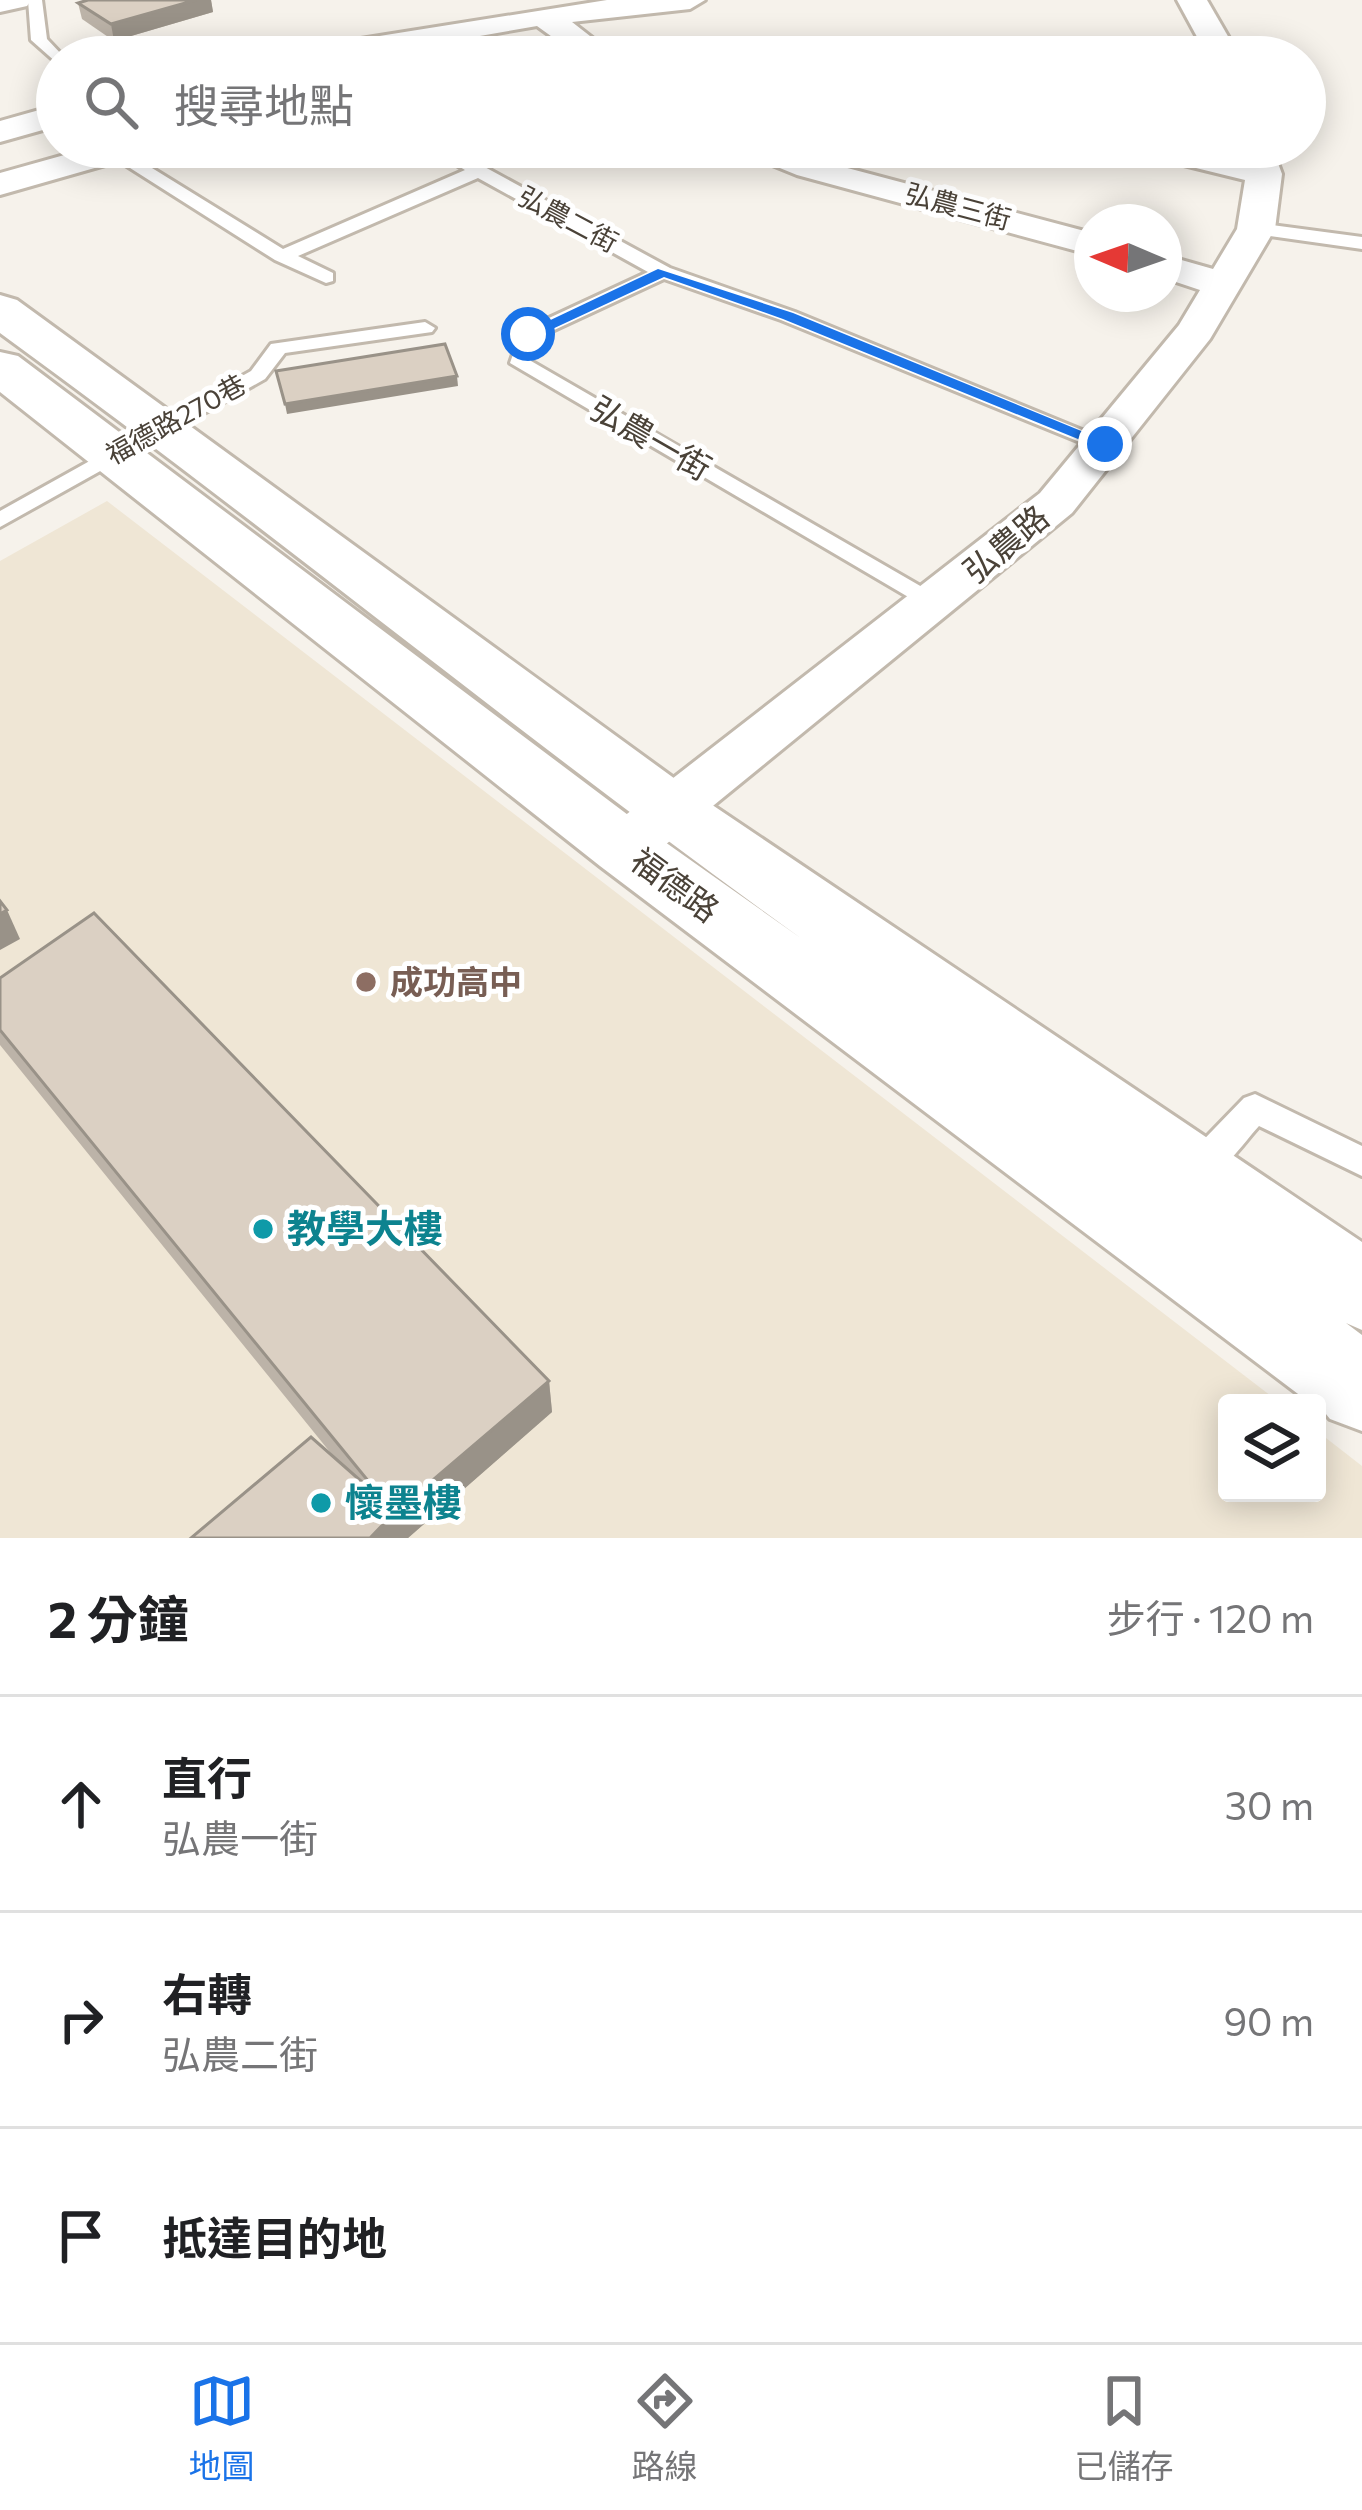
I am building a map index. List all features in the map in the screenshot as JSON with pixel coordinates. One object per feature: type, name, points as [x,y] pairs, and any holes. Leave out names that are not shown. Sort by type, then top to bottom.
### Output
[{"type":"street","points":[[0,3],[16,0]]},
{"type":"street","points":[[405,36],[690,0]]},
{"type":"street","points":[[1192,0],[1212,36]]},
{"type":"street","points":[[543,16],[571,36]]},
{"type":"street","points":[[0,132],[36,121]]},
{"type":"street","points":[[0,184],[52,168]]},
{"type":"street","name":"弘農三街","points":[[809,168],[1074,239]]},
{"type":"street","name":"弘農路","points":[[646,828],[1056,503],[1196,330],[1224,285],[1256,229],[1260,168]]},
{"type":"street","points":[[1182,272],[1224,285]]},
{"type":"street","name":"福德路","points":[[0,310],[139,440],[646,828],[1362,1388]]},
{"type":"street","name":"福德路","points":[[0,367],[139,440]]},
{"type":"street","name":"福德路","points":[[646,828],[1195,1172],[1362,1290]]},
{"type":"lane","points":[[35,0],[39,36]]},
{"type":"lane","points":[[139,168],[282,256],[326,277]]},
{"type":"lane","name":"弘農二街","points":[[473,168],[663,272],[788,316],[1105,444]]},
{"type":"lane","points":[[282,256],[478,171]]},
{"type":"lane","points":[[1256,229],[1362,243]]},
{"type":"lane","name":"弘農一街","points":[[663,272],[528,334],[520,363],[936,602]]},
{"type":"lane","name":"福德路270巷","points":[[0,520],[258,375],[278,348],[425,328]]},
{"type":"lane","points":[[1195,1172],[1256,1108],[1362,1162]]},
{"type":"shaded area","name":"成功高中","points":[[107,501],[1268,1394],[1218,1394],[1218,1502],[1326,1502],[1326,1438],[1362,1466],[1362,1538],[0,1538],[0,561]]},
{"type":"building","points":[[196,0],[111,24],[78,3]]},
{"type":"building","points":[[445,344],[457,376],[285,404],[276,371]]},
{"type":"building","name":"教學大樓","points":[[94,913],[549,1381],[370,1538],[191,1538],[311,1437],[387,1504],[0,1030],[0,978]]},
{"type":"place","name":"成功高中","points":[[366,982]]},
{"type":"place","name":"教學大樓","points":[[263,1229]]},
{"type":"place","name":"懷墨樓","points":[[321,1503]]},
{"type":"route","points":[[528,334],[663,272],[788,316],[1105,444]]}]
